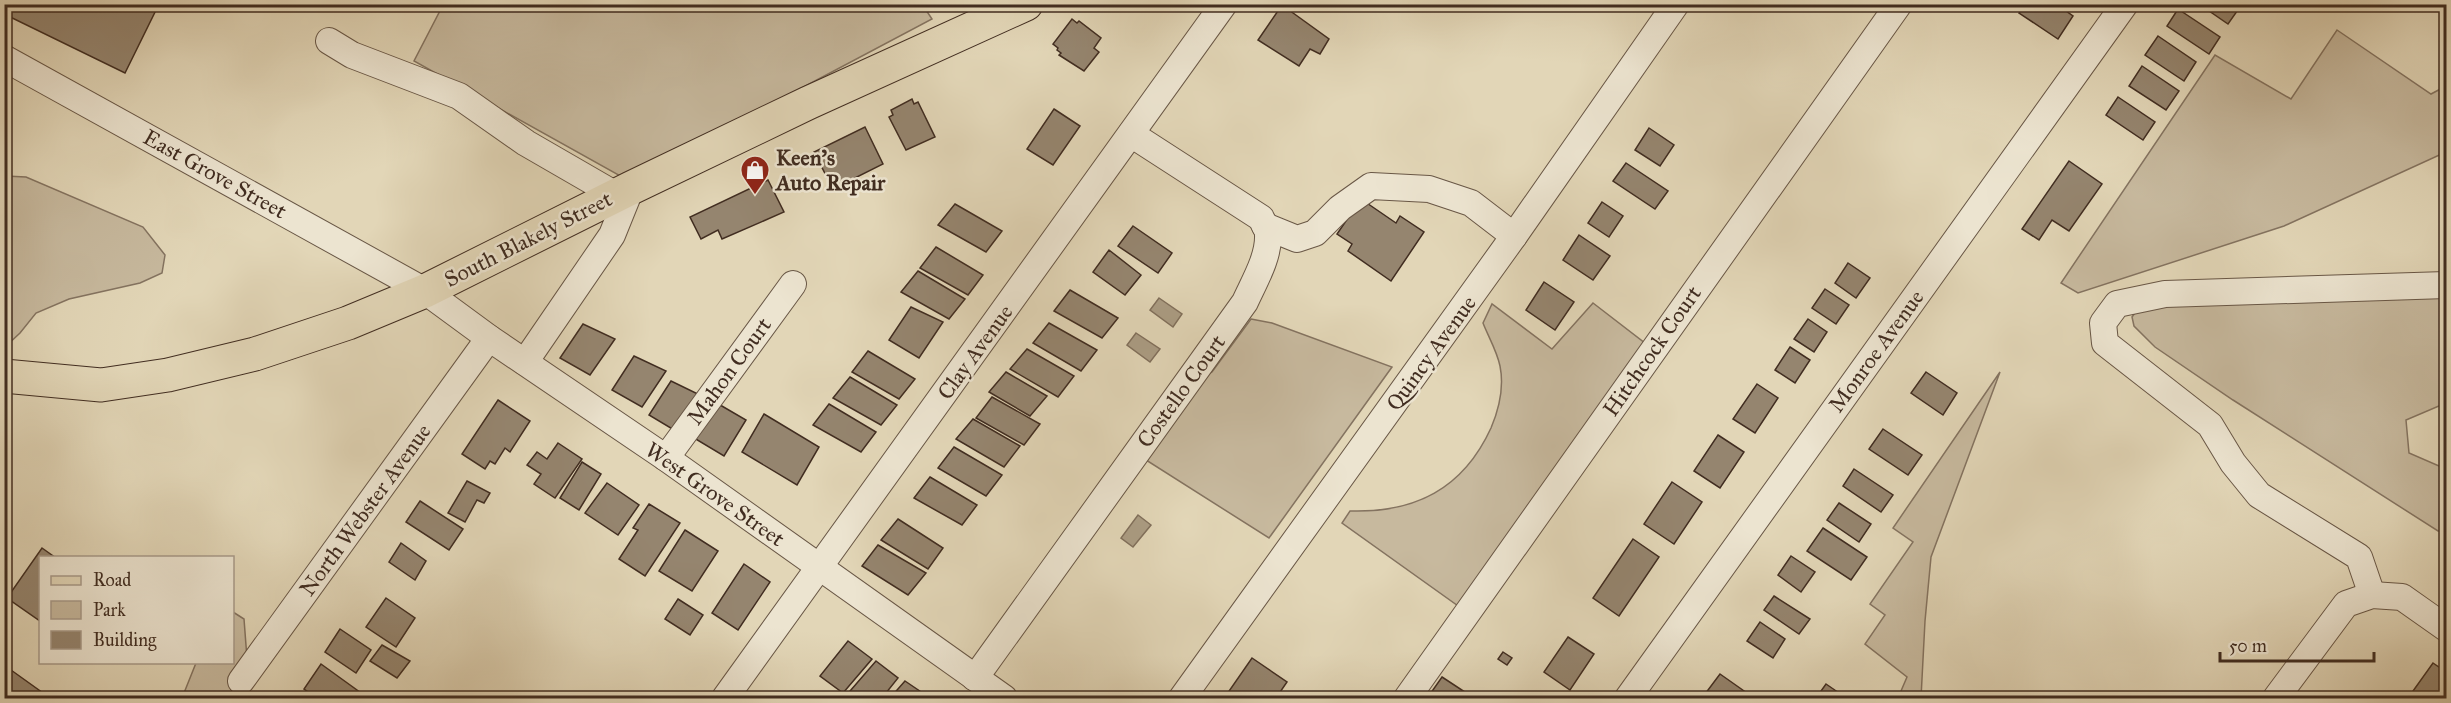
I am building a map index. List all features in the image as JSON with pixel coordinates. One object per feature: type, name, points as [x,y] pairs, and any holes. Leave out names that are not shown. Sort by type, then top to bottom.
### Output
[{"type":"main road","name":"South Blakely Street","points":[[4,376],[101,385],[168,375],[255,354],[348,323],[425,291],[624,191],[808,103],[1026,4]]},
{"type":"street","name":"Clay Avenue","points":[[725,699],[1224,4]]},
{"type":"street","name":"Quincy Avenue","points":[[1182,699],[1515,236],[1676,4]]},
{"type":"street","name":"Hitchcock Court","points":[[1407,699],[1899,4]]},
{"type":"street","name":"Monroe Avenue","points":[[1628,699],[2125,4]]},
{"type":"street","points":[[329,41],[352,55],[459,96],[526,143],[624,191],[612,235],[525,362]]},
{"type":"street","name":"East Grove Street","points":[[4,58],[425,291]]},
{"type":"street","points":[[1131,134],[1261,218],[1265,226],[1297,239],[1316,233],[1340,208],[1371,186],[1429,189],[1471,203],[1515,236]]},
{"type":"street","name":"Costello Court","points":[[975,678],[1245,302],[1266,250],[1269,233],[1265,226]]},
{"type":"street","name":"Mahon Court","points":[[666,458],[792,284]]},
{"type":"street","points":[[2372,595],[2359,557],[2259,495],[2233,463],[2210,425],[2105,344],[2103,323],[2117,304],[2165,294],[2446,285]]},
{"type":"street","name":"West Grove Street","points":[[425,291],[489,338],[666,458],[1004,699]]},
{"type":"street","name":"North Webster Avenue","points":[[241,681],[489,338]]},
{"type":"street","points":[[2276,699],[2346,604],[2372,595],[2402,597],[2446,627]]},
{"type":"green space","points":[[922,4],[932,19],[779,100],[622,177],[414,61],[443,5]]},
{"type":"green space","points":[[2337,30],[2431,94],[2446,86],[2446,152],[2284,226],[2078,293],[2061,283],[2215,55],[2291,99]]},
{"type":"green space","points":[[5,176],[26,177],[143,227],[165,255],[162,273],[140,283],[69,299],[36,313],[5,347]]},
{"type":"green space","points":[[2446,292],[2446,403],[2406,420],[2409,453],[2446,469],[2446,531],[2438,531],[2233,400],[2155,347],[2134,326],[2132,317],[2137,310],[2172,303]]},
{"type":"green space","points":[[1593,303],[1650,347],[1461,608],[1342,523],[1350,511],[1374,511],[1396,507],[1416,502],[1434,493],[1451,482],[1480,449],[1494,421],[1501,389],[1499,360],[1483,323],[1492,304],[1552,349]]},
{"type":"green space","points":[[1251,319],[1272,323],[1392,367],[1269,538],[1135,453],[1191,384],[1212,372]]},
{"type":"green space","points":[[2000,372],[1931,557],[1921,698],[1898,698],[1907,677],[1865,644],[1885,615],[1870,604],[1913,542],[1893,528]]},
{"type":"green space","points":[[234,613],[244,619],[250,698],[182,698],[196,664],[234,664]]},
{"type":"shaded area","points":[[1159,298],[1182,314],[1173,327],[1150,310]]},
{"type":"shaded area","points":[[1136,333],[1160,349],[1150,362],[1127,345]]},
{"type":"shaded area","points":[[1138,515],[1151,525],[1133,547],[1121,538]]},
{"type":"building","points":[[4,4],[159,4],[125,73],[4,14]]},
{"type":"building","points":[[2025,4],[2056,4],[2073,16],[2058,39],[2019,13]]},
{"type":"building","points":[[2199,4],[2236,4],[2240,7],[2228,24]]},
{"type":"building","points":[[1282,5],[1329,39],[1320,54],[1310,49],[1299,66],[1258,40]]},
{"type":"building","points":[[2178,9],[2220,37],[2209,54],[2167,26]]},
{"type":"building","points":[[1072,19],[1077,23],[1079,21],[1101,38],[1094,48],[1099,52],[1084,71],[1059,55],[1061,53],[1053,44]]},
{"type":"building","points":[[2158,36],[2196,62],[2184,81],[2145,55]]},
{"type":"building","points":[[2142,66],[2179,91],[2166,110],[2129,86]]},
{"type":"building","points":[[2118,97],[2155,122],[2143,140],[2106,115]]},
{"type":"building","points":[[912,99],[914,104],[918,102],[935,137],[906,150],[889,117],[893,115],[891,110]]},
{"type":"building","points":[[1054,109],[1080,126],[1053,165],[1027,149]]},
{"type":"building","points":[[865,127],[883,164],[833,189],[814,152]]},
{"type":"building","points":[[1649,128],[1674,145],[1660,166],[1635,150]]},
{"type":"building","points":[[2069,161],[2102,184],[2069,231],[2052,220],[2039,240],[2022,229]]},
{"type":"building","points":[[1626,163],[1668,191],[1655,209],[1613,181]]},
{"type":"building","name":"Keen's Auto Repair","points":[[768,180],[784,212],[722,239],[718,230],[701,239],[690,217]]},
{"type":"building","points":[[1361,199],[1396,223],[1400,216],[1424,232],[1391,281],[1348,251],[1352,244],[1337,234]]},
{"type":"building","points":[[1602,202],[1623,216],[1609,237],[1588,223]]},
{"type":"building","points":[[955,204],[1002,231],[986,252],[938,225]]},
{"type":"building","points":[[1133,226],[1172,253],[1158,273],[1118,246]]},
{"type":"building","points":[[1579,235],[1610,256],[1593,280],[1563,260]]},
{"type":"building","points":[[936,247],[983,275],[968,295],[920,268]]},
{"type":"building","points":[[1109,250],[1141,275],[1125,295],[1093,272]]},
{"type":"building","points":[[1848,263],[1870,278],[1856,298],[1835,283]]},
{"type":"building","points":[[918,271],[965,299],[949,319],[901,292]]},
{"type":"building","points":[[1544,282],[1574,302],[1555,330],[1526,310]]},
{"type":"building","points":[[1825,289],[1849,305],[1836,324],[1812,308]]},
{"type":"building","points":[[1070,290],[1118,318],[1102,338],[1054,311]]},
{"type":"building","points":[[911,307],[943,322],[919,358],[889,340]]},
{"type":"building","points":[[1808,319],[1827,332],[1814,352],[1794,339]]},
{"type":"building","points":[[1049,323],[1097,350],[1081,371],[1033,343]]},
{"type":"building","points":[[583,324],[615,339],[590,375],[560,358]]},
{"type":"building","points":[[1790,347],[1810,360],[1795,383],[1775,370]]},
{"type":"building","points":[[1027,349],[1074,376],[1058,397],[1010,369]]},
{"type":"building","points":[[868,351],[915,379],[899,399],[852,372]]},
{"type":"building","points":[[634,356],[666,371],[642,407],[612,390]]},
{"type":"building","points":[[1006,372],[1047,396],[1030,416],[989,392]]},
{"type":"building","points":[[1926,372],[1957,393],[1943,415],[1911,393]]},
{"type":"building","points":[[850,377],[897,405],[881,425],[833,398]]},
{"type":"building","points":[[671,381],[702,396],[679,433],[649,415]]},
{"type":"building","points":[[1757,384],[1778,398],[1755,433],[1733,419]]},
{"type":"building","points":[[992,397],[1040,424],[1024,445],[976,418]]},
{"type":"building","points":[[498,400],[530,421],[510,452],[505,448],[495,464],[490,461],[485,469],[462,454]]},
{"type":"building","points":[[715,402],[746,420],[724,456],[694,438]]},
{"type":"building","points":[[829,404],[876,432],[861,452],[813,425]]},
{"type":"building","points":[[764,414],[819,447],[797,485],[742,452]]},
{"type":"building","points":[[973,419],[1020,446],[1004,467],[956,439]]},
{"type":"building","points":[[1883,429],[1922,455],[1908,475],[1869,449]]},
{"type":"building","points":[[1718,435],[1744,452],[1720,488],[1694,471]]},
{"type":"building","points":[[558,443],[582,459],[555,498],[534,484],[541,474],[527,465],[537,452],[547,459]]},
{"type":"building","points":[[954,447],[1002,475],[986,496],[938,468]]},
{"type":"building","points":[[582,462],[601,474],[579,510],[560,498]]},
{"type":"building","points":[[1854,469],[1893,495],[1881,512],[1843,486]]},
{"type":"building","points":[[930,477],[977,505],[962,525],[914,498]]},
{"type":"building","points":[[467,481],[490,493],[484,503],[477,500],[465,522],[448,513]]},
{"type":"building","points":[[1672,482],[1702,502],[1674,544],[1644,524]]},
{"type":"building","points":[[607,483],[639,505],[618,535],[585,513]]},
{"type":"building","points":[[420,501],[463,529],[449,550],[406,522]]},
{"type":"building","points":[[1839,503],[1871,524],[1859,542],[1827,520]]},
{"type":"building","points":[[649,504],[680,523],[645,576],[619,559],[638,530],[633,528]]},
{"type":"building","points":[[898,519],[943,548],[928,569],[881,540]]},
{"type":"building","points":[[1823,528],[1867,557],[1851,580],[1807,551]]},
{"type":"building","points":[[685,530],[718,551],[692,591],[659,571]]},
{"type":"building","points":[[1633,539],[1659,557],[1619,616],[1593,598]]},
{"type":"building","points":[[401,543],[426,561],[415,580],[389,562]]},
{"type":"building","points":[[878,545],[926,573],[908,595],[862,566]]},
{"type":"building","points":[[42,548],[53,556],[39,556],[39,620],[7,598]]},
{"type":"building","points":[[1791,556],[1815,572],[1801,592],[1778,575]]},
{"type":"building","points":[[744,564],[770,582],[738,630],[712,613]]},
{"type":"building","points":[[1774,596],[1810,619],[1799,634],[1764,610]]},
{"type":"building","points":[[386,598],[415,618],[396,647],[366,627]]},
{"type":"building","points":[[678,599],[703,615],[690,635],[665,619]]},
{"type":"building","points":[[1760,622],[1785,639],[1773,658],[1747,641]]},
{"type":"building","points":[[340,629],[371,650],[356,673],[325,652]]},
{"type":"building","points":[[1568,637],[1594,654],[1570,690],[1544,672]]},
{"type":"building","points":[[848,641],[872,659],[843,693],[820,676]]},
{"type":"building","points":[[382,645],[410,661],[397,678],[370,661]]},
{"type":"building","points":[[1503,652],[1512,658],[1507,665],[1498,659]]},
{"type":"building","points":[[1252,658],[1287,682],[1276,698],[1233,698],[1227,694]]},
{"type":"building","points":[[876,661],[898,678],[882,698],[844,698]]},
{"type":"building","points":[[2433,663],[2446,672],[2446,698],[2408,698]]},
{"type":"building","points":[[321,664],[368,698],[317,698],[304,689]]},
{"type":"building","points":[[4,665],[50,698],[4,698]]},
{"type":"building","points":[[1720,674],[1754,698],[1702,698]]},
{"type":"building","points":[[1442,677],[1468,694],[1466,698],[1428,697]]},
{"type":"building","points":[[905,681],[930,698],[890,698]]},
{"type":"building","points":[[1826,684],[1845,697],[1816,698]]},
{"type":"place","name":"Keen's Auto Repair","points":[[755,196]]}]
